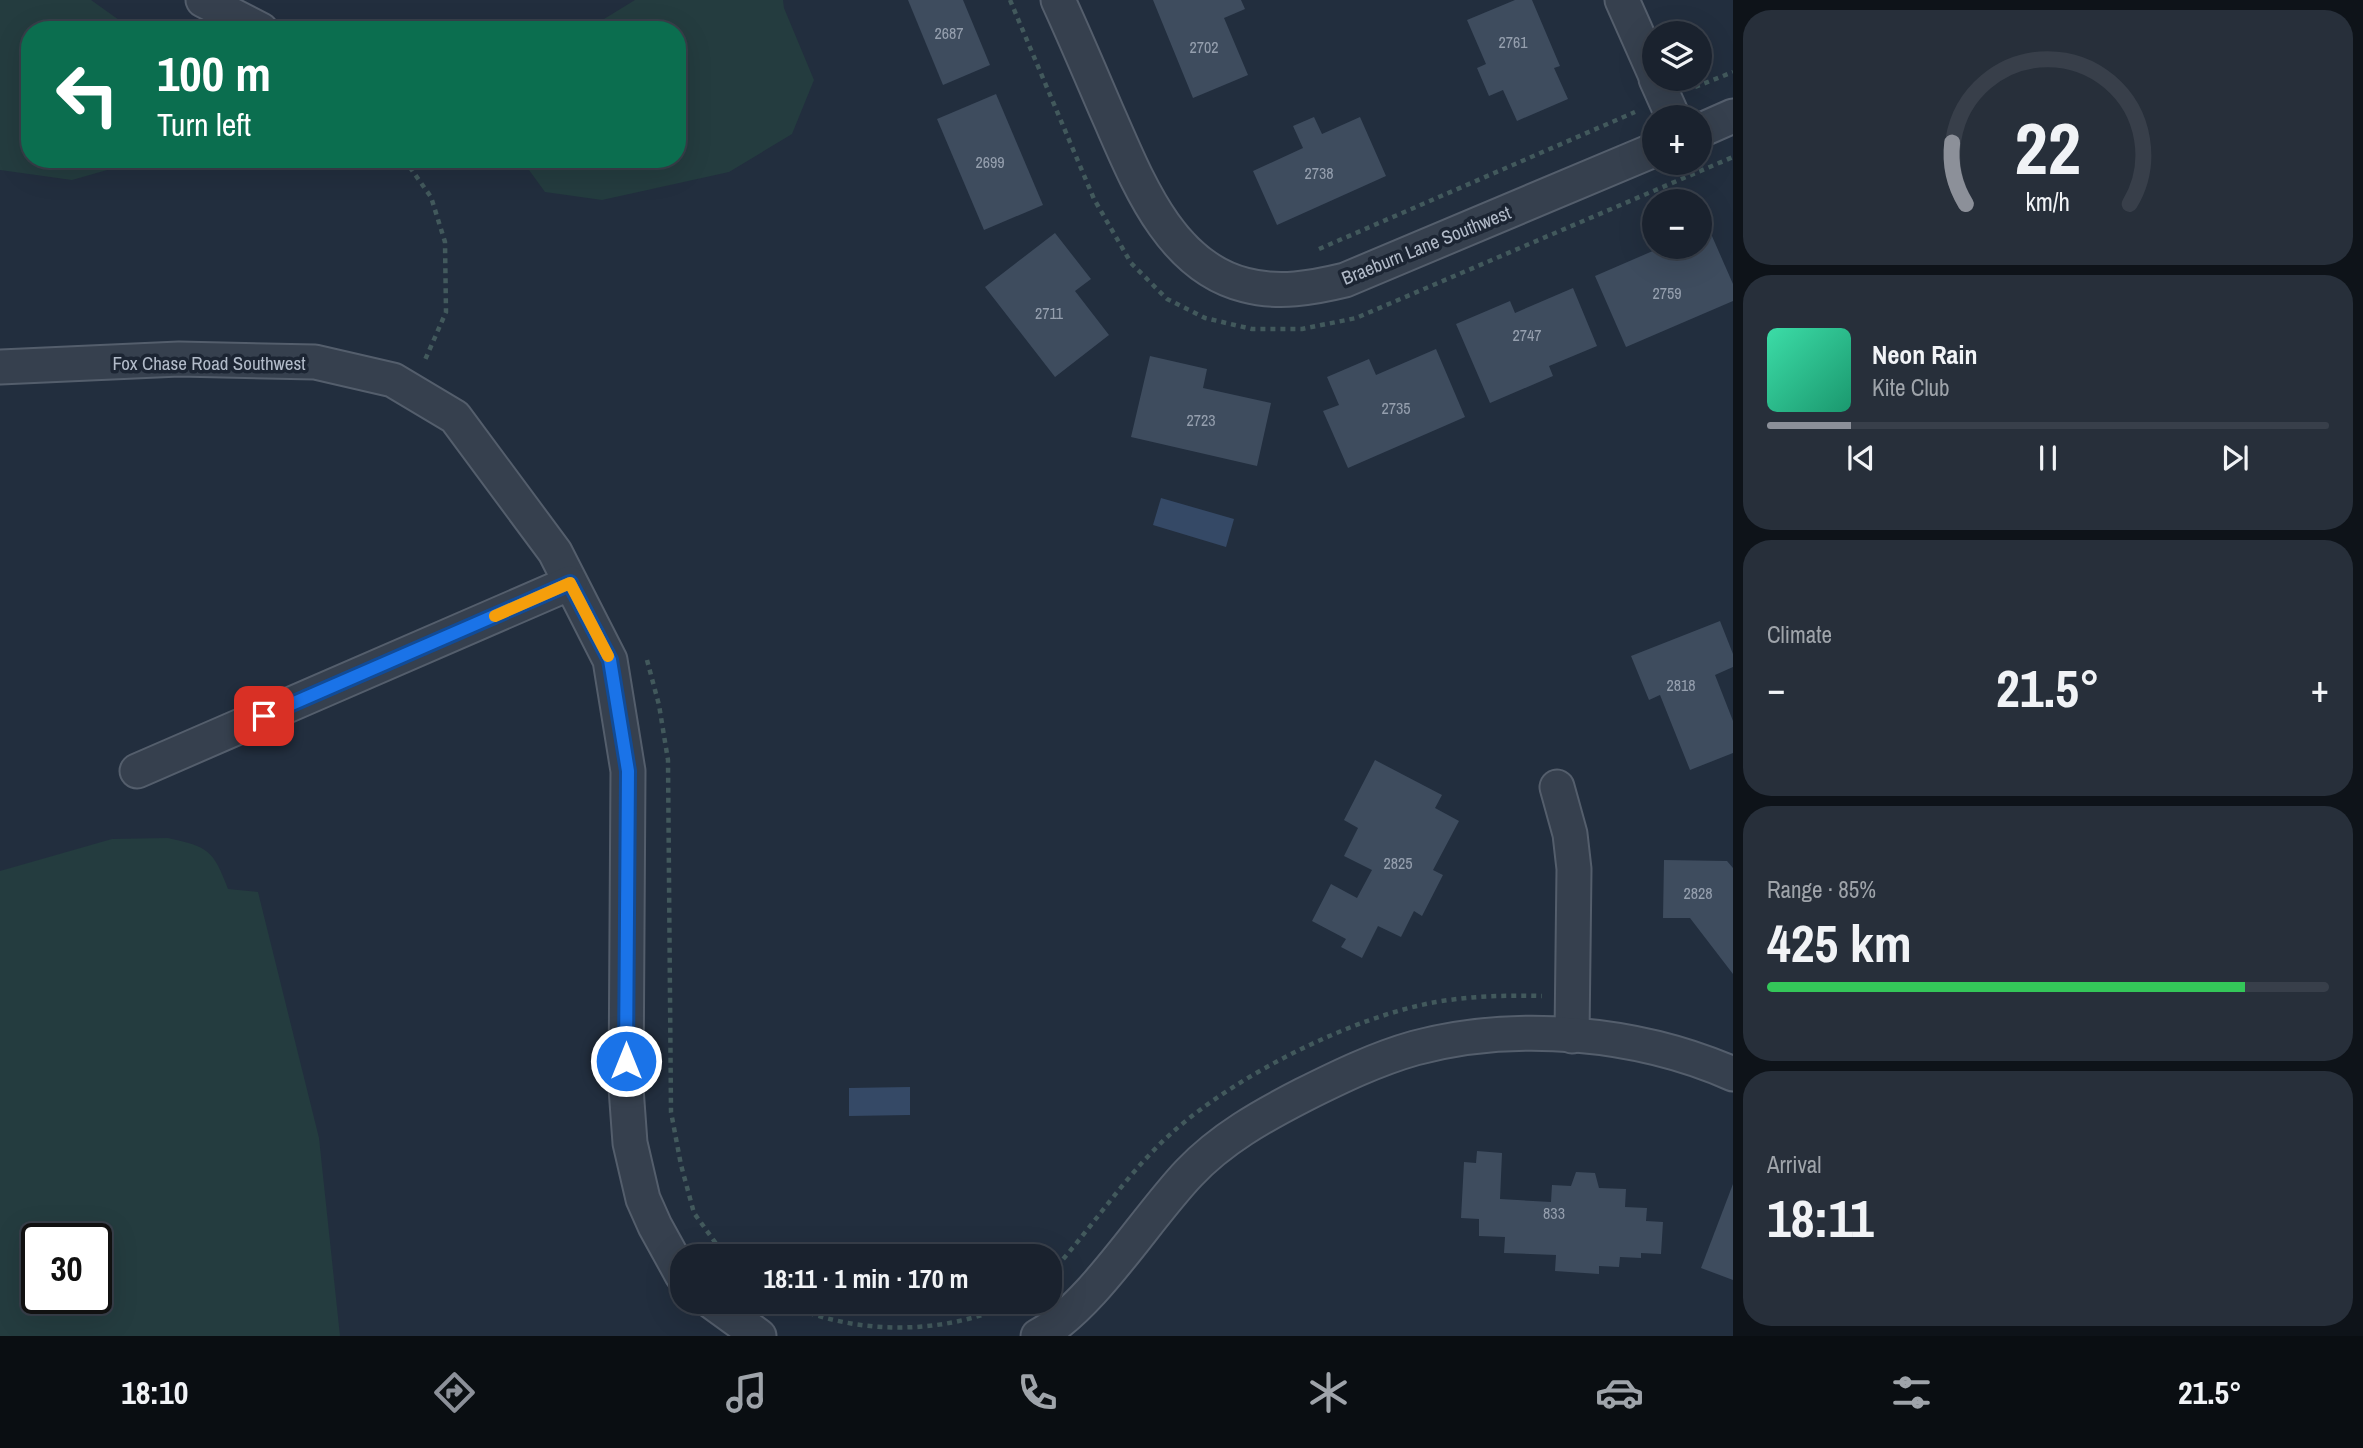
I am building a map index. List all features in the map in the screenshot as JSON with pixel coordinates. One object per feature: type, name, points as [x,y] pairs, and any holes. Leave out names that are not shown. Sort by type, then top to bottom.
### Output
[{"type":"street","points":[[203,0],[244,21]]},
{"type":"street","name":"Braeburn Lane Southwest","points":[[1058,0],[1137,181],[1158,217],[1173,237],[1198,260],[1243,285],[1293,290],[1345,280],[1642,155]]},
{"type":"street","points":[[1622,0],[1642,45]]},
{"type":"street","points":[[1712,125],[1733,116]]},
{"type":"street","name":"Fox Chase Road Southwest","points":[[0,368],[179,359],[315,362],[393,380],[455,416],[555,552],[610,660],[628,771],[626,1088],[630,1143],[643,1199],[670,1254]]},
{"type":"street","points":[[137,771],[570,583]]},
{"type":"street","points":[[1557,787],[1570,834],[1574,869],[1572,1036]]},
{"type":"street","points":[[1038,1336],[1069,1314],[1202,1160],[1229,1139],[1280,1107],[1382,1059],[1424,1046],[1476,1037],[1572,1036],[1659,1047],[1733,1074]]},
{"type":"street","points":[[729,1314],[759,1336]]},
{"type":"path","points":[[1010,0],[1094,199],[1131,263],[1167,299],[1205,318],[1252,329],[1302,329],[1356,318],[1733,158]]},
{"type":"path","points":[[1712,80],[1733,72]]},
{"type":"path","points":[[1311,252],[1624,117]]},
{"type":"path","points":[[410,168],[431,197],[445,242],[446,312],[412,391]]},
{"type":"path","points":[[645,655],[659,705],[668,760],[671,1112],[694,1213],[716,1244]]},
{"type":"path","points":[[809,1314],[848,1328],[899,1333],[963,1323],[990,1314]]},
{"type":"green space","points":[[0,0],[91,0],[120,21],[21,21],[21,168],[114,168],[72,180],[0,170]]},
{"type":"green space","points":[[635,0],[783,0],[814,80],[792,134],[729,172],[602,200],[545,192],[528,168],[686,168],[686,21],[601,21]]},
{"type":"green space","points":[[168,838],[193,844],[208,852],[218,866],[228,889],[258,892],[319,1138],[340,1336],[0,1336],[0,871],[112,839]]},
{"type":"water","points":[[1161,498],[1234,519],[1226,547],[1153,525]]},
{"type":"water","points":[[910,1087],[910,1115],[849,1116],[849,1088]]},
{"type":"building","points":[[908,0],[963,0],[990,65],[943,85]]},
{"type":"building","points":[[1153,0],[1241,0],[1245,9],[1224,18],[1248,75],[1193,98]]},
{"type":"building","points":[[1515,0],[1532,0],[1560,66],[1554,68],[1568,99],[1517,121],[1503,90],[1489,96],[1477,68],[1486,64],[1467,20]]},
{"type":"building","points":[[996,94],[1043,205],[984,230],[937,119]]},
{"type":"building","points":[[1314,117],[1322,134],[1360,117],[1386,176],[1277,225],[1253,171],[1303,148],[1293,126]]},
{"type":"building","points":[[1055,233],[1091,279],[1075,291],[1109,335],[1055,377],[985,287]]},
{"type":"building","points":[[1712,236],[1733,284],[1733,301],[1626,347],[1595,276],[1642,256],[1642,259],[1712,259]]},
{"type":"building","points":[[1573,288],[1597,346],[1549,366],[1553,376],[1490,403],[1456,324],[1510,301],[1515,313]]},
{"type":"building","points":[[1436,349],[1465,417],[1348,468],[1323,411],[1339,405],[1327,377],[1369,359],[1376,375]]},
{"type":"building","points":[[1150,356],[1207,369],[1203,388],[1271,403],[1257,466],[1131,437]]},
{"type":"building","points":[[1720,621],[1733,654],[1733,667],[1715,675],[1733,721],[1733,753],[1690,770],[1660,695],[1649,700],[1631,656]]},
{"type":"building","points":[[1375,760],[1442,795],[1435,808],[1459,821],[1433,870],[1443,875],[1422,916],[1414,911],[1401,937],[1378,926],[1362,958],[1341,947],[1346,939],[1312,921],[1331,884],[1357,898],[1372,870],[1344,856],[1358,828],[1344,820]]},
{"type":"building","points":[[1664,860],[1727,861],[1733,868],[1733,974],[1690,918],[1663,918]]},
{"type":"building","points":[[1477,1151],[1502,1153],[1500,1199],[1551,1202],[1552,1185],[1571,1186],[1576,1172],[1595,1173],[1599,1188],[1626,1189],[1625,1207],[1647,1208],[1646,1221],[1663,1222],[1661,1254],[1641,1253],[1641,1258],[1620,1257],[1619,1267],[1599,1266],[1599,1274],[1555,1271],[1556,1255],[1504,1253],[1505,1237],[1479,1236],[1479,1219],[1461,1218],[1464,1162],[1476,1163]]},
{"type":"building","points":[[1733,1184],[1733,1280],[1701,1268]]},
{"type":"slow traffic","points":[[495,616],[570,583],[608,656]]},
{"type":"route","points":[[264,716],[570,583],[610,660],[628,771],[626,1061]]}]
